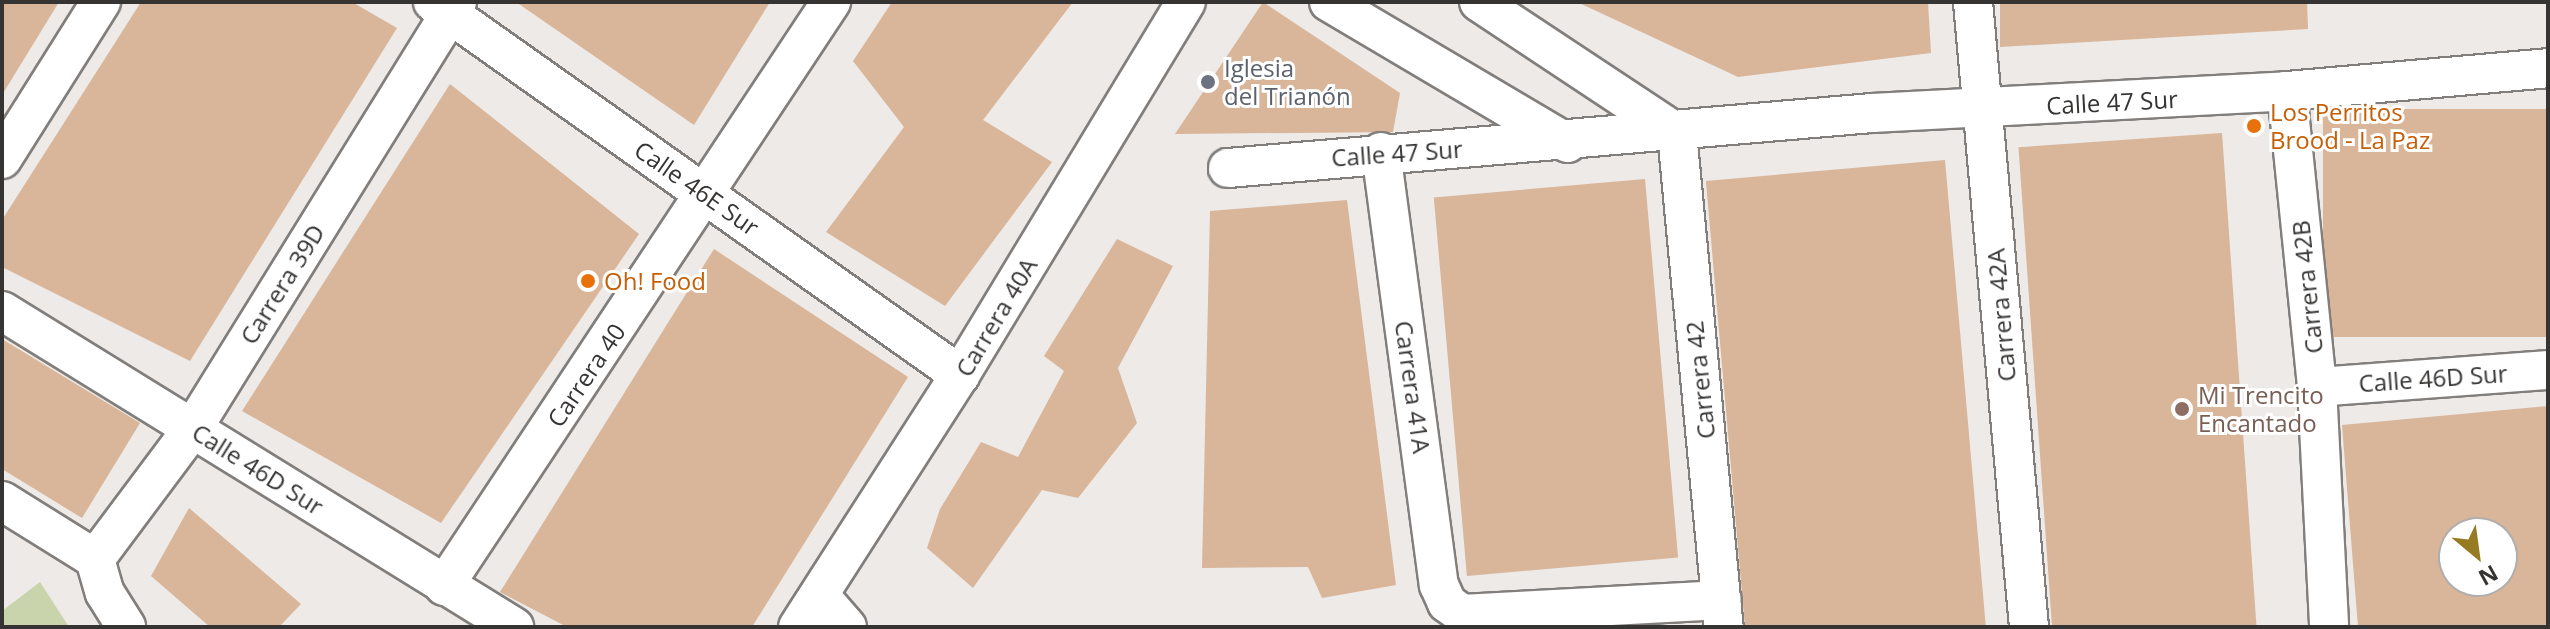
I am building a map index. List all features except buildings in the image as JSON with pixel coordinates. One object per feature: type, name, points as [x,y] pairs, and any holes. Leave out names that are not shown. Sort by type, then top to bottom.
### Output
[{"type":"street","points":[[2,159],[101,2]]},
{"type":"street","name":"Carrera 40","points":[[444,586],[707,194],[831,2]]},
{"type":"street","name":"Carrera 40A","points":[[798,627],[960,375],[1186,2]]},
{"type":"street","points":[[1329,2],[1567,143]]},
{"type":"street","points":[[1479,2],[1677,133]]},
{"type":"street","name":"Carrera 42A","points":[[1973,2],[2029,627]]},
{"type":"street","name":"Calle 46E Sur","points":[[447,6],[960,375]]},
{"type":"street","name":"Carrera 39D","points":[[95,559],[193,428],[447,6]]},
{"type":"street","name":"Calle 47 Sur","points":[[1228,168],[1381,152],[1567,143],[1872,113],[2287,91],[2548,68]]},
{"type":"street","name":"Carrera 42B","points":[[2287,91],[2317,387],[2329,627]]},
{"type":"street","name":"Carrera 42","points":[[1677,133],[1723,614]]},
{"type":"street","name":"Carrera 41A","points":[[1381,152],[1439,585],[1447,603],[1462,614],[1723,614]]},
{"type":"street","name":"Calle 46D Sur","points":[[2,311],[514,627]]},
{"type":"street","name":"Calle 46D Sur","points":[[2317,387],[2548,370]]},
{"type":"street","points":[[2,501],[95,559],[105,593],[126,627]]},
{"type":"street","points":[[820,596],[847,627]]},
{"type":"green space","points":[[40,582],[69,627],[2,627],[2,611]]},
{"type":"place","name":"Iglesia del Trianón","points":[[1208,82]]},
{"type":"place","name":"Los Perritos Brood - La Paz","points":[[2254,126]]},
{"type":"place","name":"Oh! Food","points":[[588,281]]},
{"type":"place","name":"Mi Trencito Encantado","points":[[2182,409]]}]
